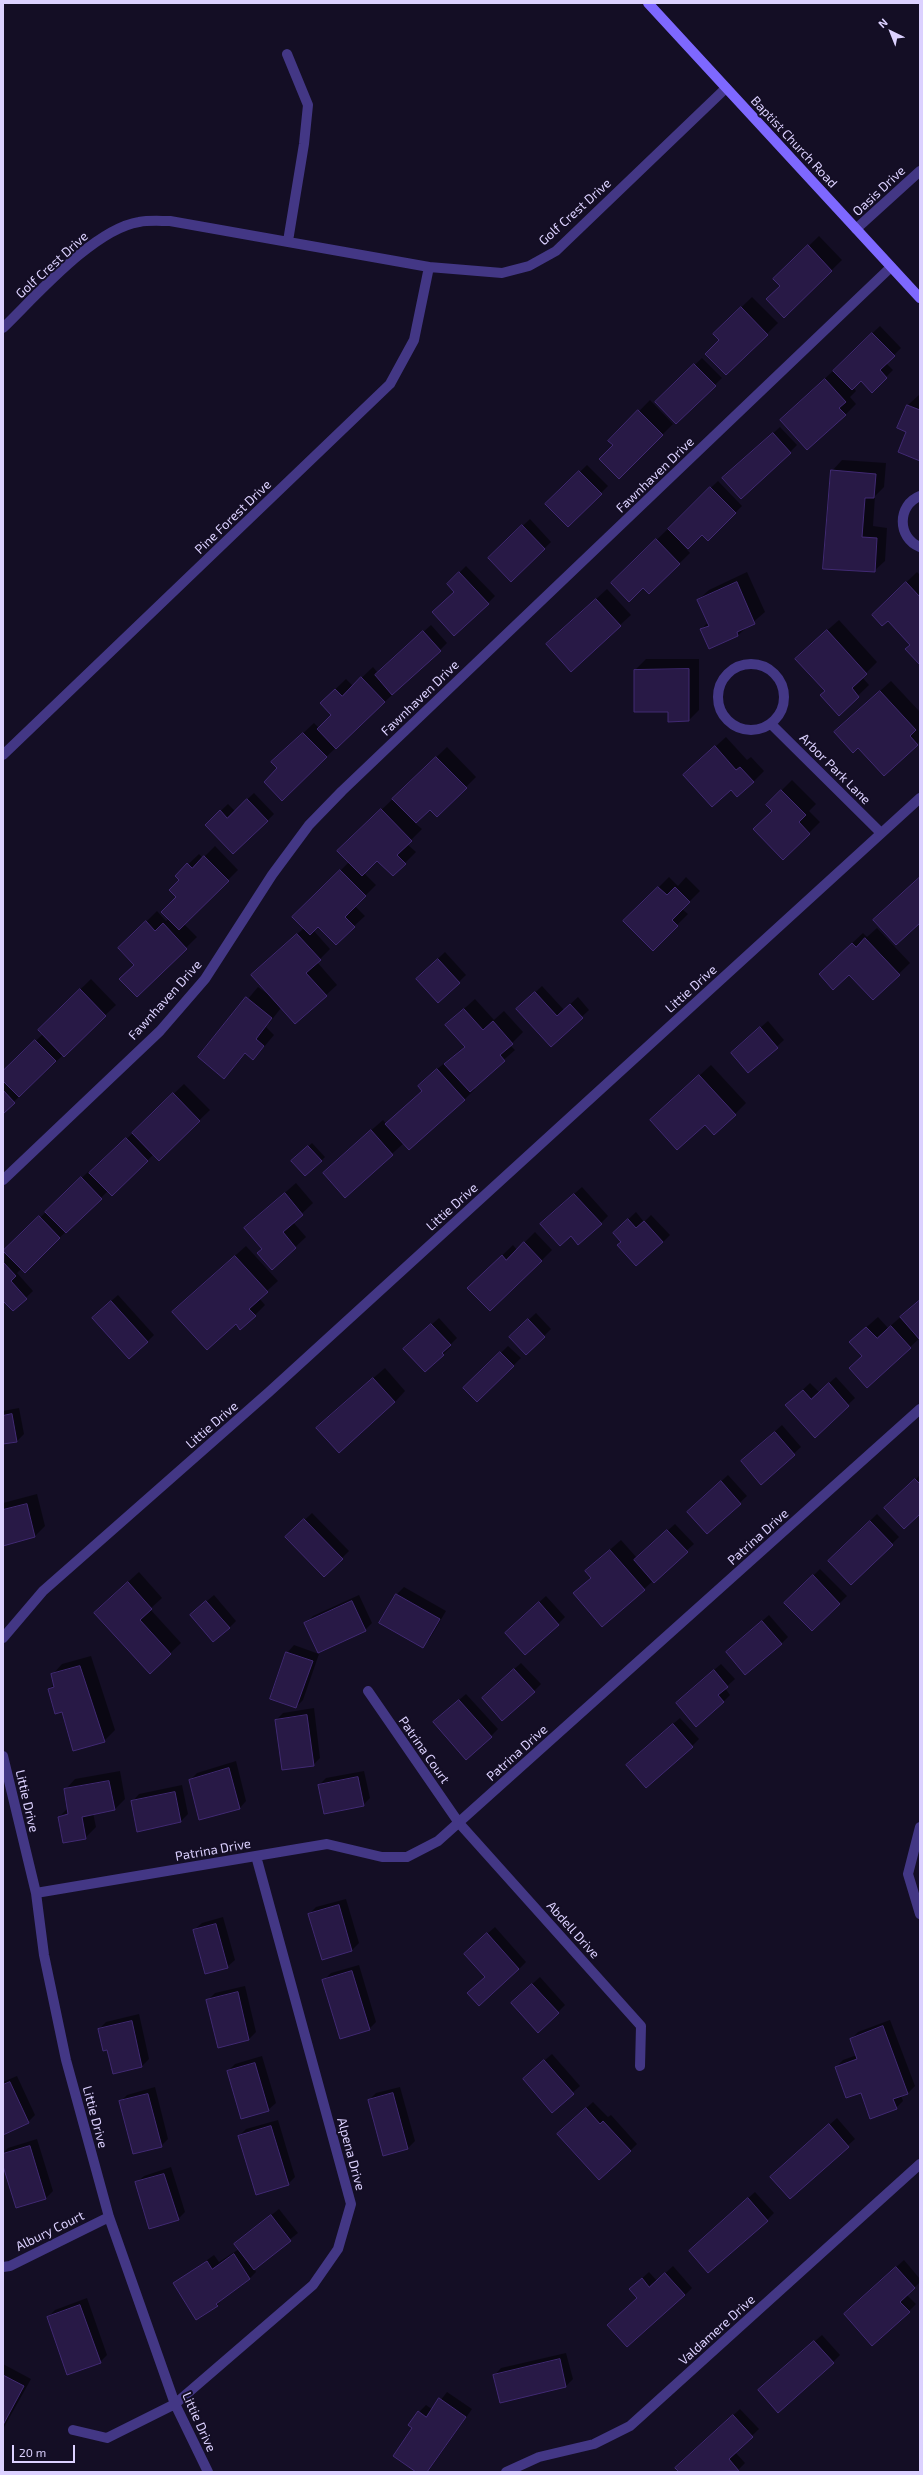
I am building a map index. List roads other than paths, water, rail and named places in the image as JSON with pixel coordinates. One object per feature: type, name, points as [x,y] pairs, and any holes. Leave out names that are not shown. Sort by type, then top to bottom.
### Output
[{"type":"street","name":"Baptist Church Road","points":[[650,4],[920,298]]},
{"type":"street","points":[[287,54],[308,105],[304,144],[288,241]]},
{"type":"street","name":"Golf Crest Drive","points":[[3,328],[86,248],[117,229],[139,222],[170,221],[429,266],[502,273],[529,266],[556,251],[726,88]]},
{"type":"street","name":"Oasis Drive","points":[[856,229],[920,171]]},
{"type":"street","name":"Pine Forest Drive","points":[[3,755],[390,384],[414,340],[429,266]]},
{"type":"street","name":"Fawnhaven Drive","points":[[3,1180],[160,1031],[205,979],[276,869],[309,825],[342,790],[891,267]]},
{"type":"street","points":[[920,496],[907,506],[902,516],[902,527],[906,537],[920,547]]},
{"type":"street","points":[[743,665],[760,665],[775,673],[782,682],[785,694],[784,705],[779,716],[771,724],[752,731],[732,724],[724,717],[720,708],[719,687],[724,678],[732,670],[743,665]]},
{"type":"street","name":"Arbor Park Lane","points":[[771,724],[881,833]]},
{"type":"street","name":"Littie Drive","points":[[3,1638],[43,1591],[268,1392],[920,798]]},
{"type":"street","name":"Patrina Drive","points":[[36,1893],[328,1844],[382,1857],[407,1857],[438,1841],[920,1409]]},
{"type":"street","name":"Patrina Court","points":[[368,1691],[459,1823]]},
{"type":"street","name":"Littie Drive","points":[[3,1756],[36,1893],[44,1955],[65,2053],[109,2217],[175,2404],[208,2472]]},
{"type":"street","name":"Abdell Drive","points":[[459,1823],[641,2026],[640,2066]]},
{"type":"street","points":[[920,1827],[908,1874],[920,1914]]},
{"type":"street","name":"Alpena Drive","points":[[73,2430],[107,2438],[175,2404],[313,2285],[338,2249],[351,2204],[256,1856]]},
{"type":"street","name":"Valdamere Drive","points":[[506,2472],[539,2457],[594,2444],[630,2426],[920,2164]]},
{"type":"street","name":"Albury Court","points":[[3,2267],[10,2266],[109,2217]]}]
